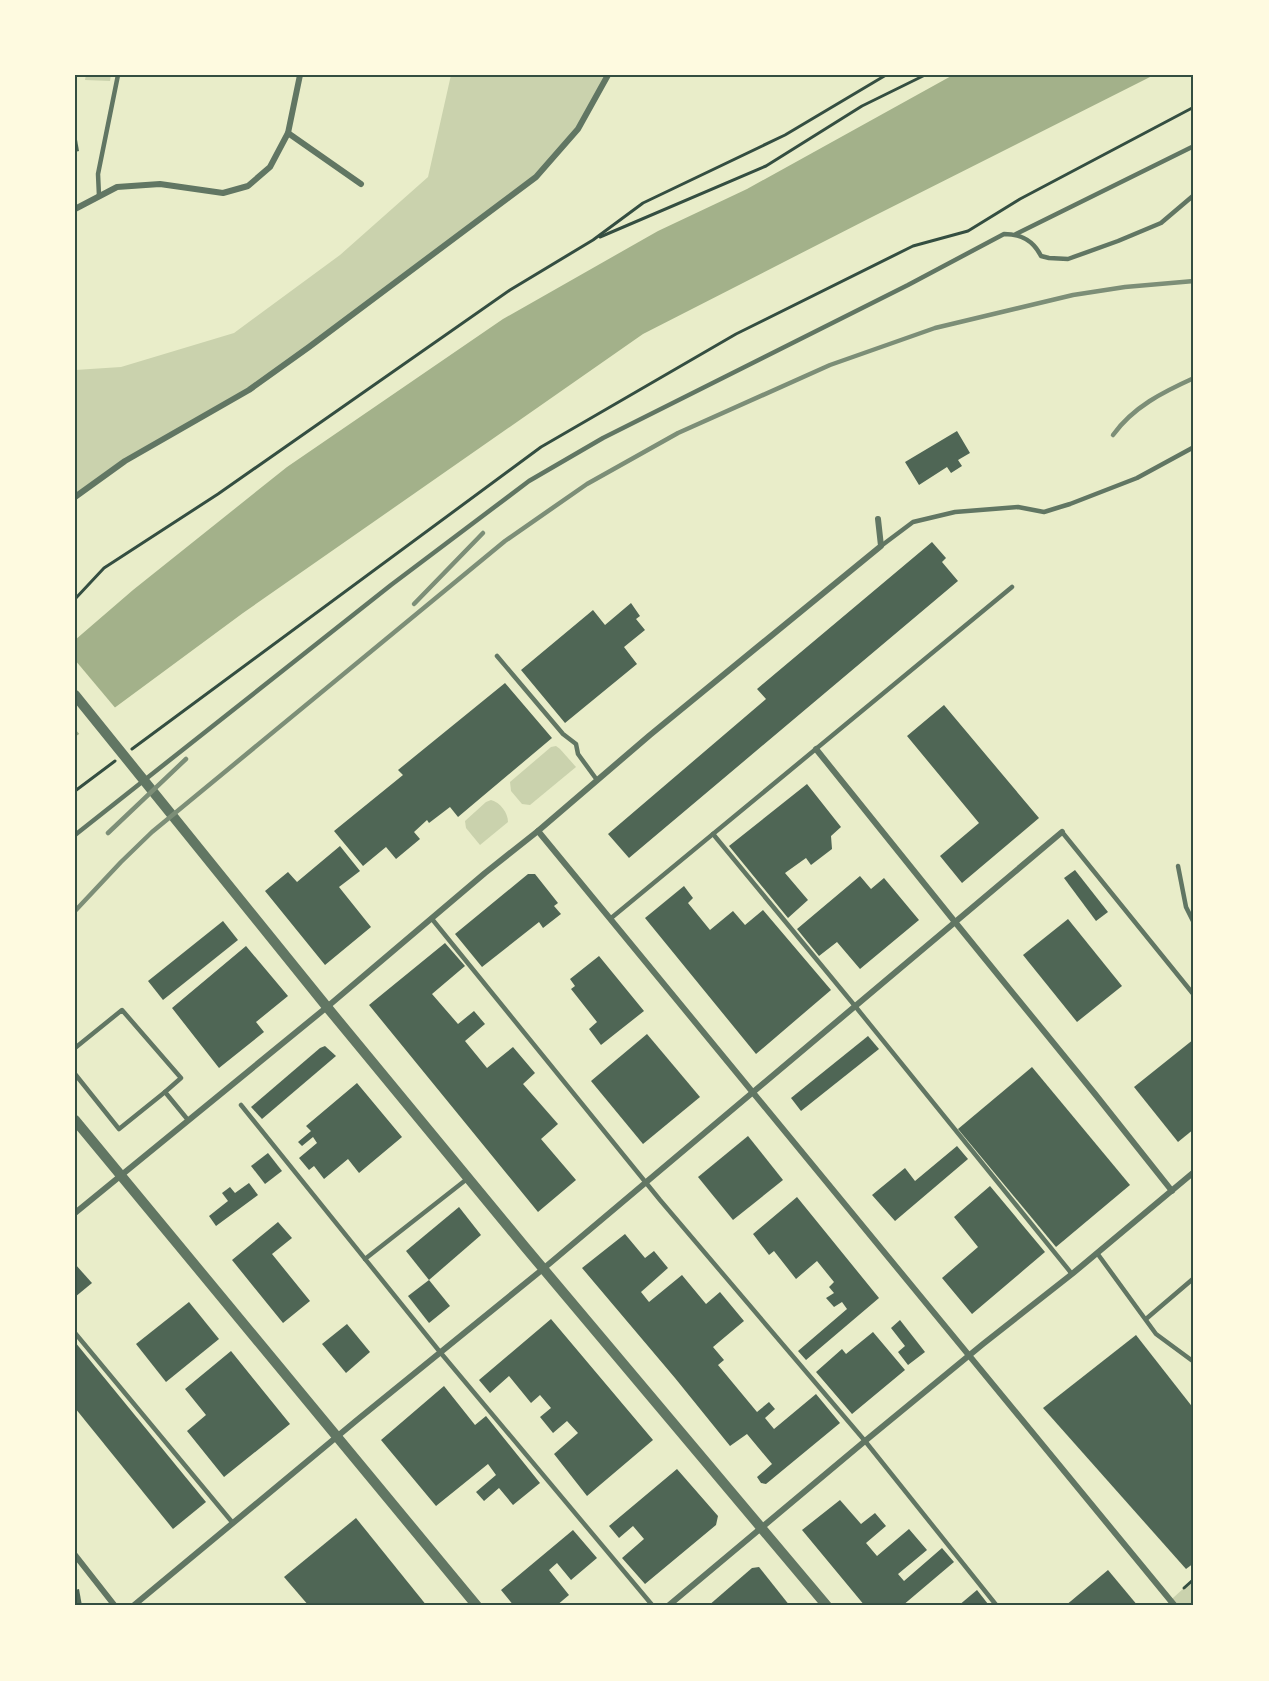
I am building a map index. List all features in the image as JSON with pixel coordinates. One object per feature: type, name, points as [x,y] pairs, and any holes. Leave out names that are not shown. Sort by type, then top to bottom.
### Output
[{"type":"street","points":[[75,209],[117,187],[160,184],[223,194],[248,186],[270,167],[288,133],[300,75]]},
{"type":"street","points":[[75,497],[125,461],[249,390],[536,177],[578,129],[608,75]]},
{"type":"street","points":[[288,133],[361,184]]},
{"type":"street","points":[[75,1213],[327,1007],[659,728],[881,546],[878,519]]},
{"type":"street","points":[[75,695],[327,1007],[543,1269],[828,1606]]},
{"type":"street","points":[[816,749],[1172,1191]]},
{"type":"street","points":[[538,831],[1174,1606]]},
{"type":"street","points":[[133,1606],[232,1522],[543,1269],[1062,832]]},
{"type":"street","points":[[75,1120],[477,1606]]},
{"type":"street","points":[[668,1606],[865,1441],[1194,1172]]},
{"type":"street","points":[[75,1555],[115,1606]]},
{"type":"lane","points":[[99,196],[98,174],[118,75]]},
{"type":"lane","points":[[1016,234],[1194,146]]},
{"type":"lane","points":[[75,835],[391,585],[529,481],[603,438],[908,285],[1004,234],[1016,234],[1029,240],[1036,246],[1041,256],[1068,260],[1161,223],[1194,195]]},
{"type":"lane","points":[[881,546],[913,522],[955,512],[1018,507],[1044,512],[1070,504],[1137,478],[1194,447]]},
{"type":"lane","points":[[610,919],[1012,586]]},
{"type":"lane","points":[[497,656],[563,734],[576,744],[578,754],[597,780]]},
{"type":"lane","points":[[1062,832],[1194,995]]},
{"type":"lane","points":[[712,834],[1072,1274]]},
{"type":"lane","points":[[1178,866],[1186,907],[1194,923]]},
{"type":"lane","points":[[432,919],[646,1182],[865,1441],[997,1606]]},
{"type":"lane","points":[[75,1048],[122,1010],[181,1078],[119,1129],[75,1074]]},
{"type":"lane","points":[[165,1092],[188,1120]]},
{"type":"lane","points":[[241,1105],[440,1352],[653,1606]]},
{"type":"lane","points":[[365,1259],[468,1178]]},
{"type":"lane","points":[[1097,1253],[1156,1334],[1194,1362]]},
{"type":"lane","points":[[1146,1319],[1194,1278]]},
{"type":"lane","points":[[75,1334],[232,1522]]},
{"type":"path","points":[[75,599],[104,568],[218,494],[510,290],[593,240],[643,203],[785,135],[886,75]]},
{"type":"path","points":[[593,240],[766,166],[862,106],[925,75]]},
{"type":"path","points":[[1184,1588],[1194,1579]]},
{"type":"shaded area","points":[[86,75],[111,75],[110,81],[85,80]]},
{"type":"shaded area","points":[[451,75],[608,75],[578,129],[536,177],[249,390],[125,461],[75,497],[75,370],[121,367],[234,333],[340,255],[428,177]]},
{"type":"shaded area","points":[[953,75],[1154,75],[643,334],[243,613],[75,737],[75,640],[133,590],[287,467],[503,319],[658,231],[747,189]]},
{"type":"shaded area","points":[[556,746],[576,767],[530,805],[522,804],[511,791],[510,782],[551,747]]},
{"type":"shaded area","points":[[491,800],[503,808],[508,822],[480,845],[466,828],[465,821]]},
{"type":"shaded area","points":[[1194,1579],[1194,1606],[1164,1606]]},
{"type":"pier","points":[[75,660],[117,710],[81,736],[75,729]]},
{"type":"building","points":[[75,134],[79,151],[75,152]]},
{"type":"building","points":[[957,431],[970,453],[958,460],[962,466],[951,473],[947,467],[919,485],[905,462]]},
{"type":"building","points":[[932,542],[946,558],[942,562],[958,581],[629,858],[608,834],[766,699],[757,689]]},
{"type":"building","points":[[631,603],[640,616],[636,619],[645,630],[624,647],[637,664],[565,723],[521,670],[593,610],[605,625]]},
{"type":"building","points":[[505,683],[552,738],[458,817],[450,807],[429,823],[427,820],[414,832],[420,839],[396,859],[386,847],[363,866],[334,831],[403,775],[398,770]]},
{"type":"building","points":[[944,705],[1039,818],[962,883],[940,856],[979,823],[907,736]]},
{"type":"building","points":[[807,784],[841,827],[831,836],[832,849],[811,865],[806,858],[785,873],[808,900],[788,918],[729,846]]},
{"type":"building","points":[[340,846],[360,871],[339,887],[371,927],[325,965],[265,891],[288,872],[297,882]]},
{"type":"building","points":[[1075,870],[1108,912],[1096,921],[1064,878]]},
{"type":"building","points":[[528,874],[535,874],[558,903],[554,906],[561,914],[543,928],[539,922],[482,967],[455,934]]},
{"type":"building","points":[[860,876],[871,889],[884,878],[919,920],[860,969],[837,942],[819,956],[797,929]]},
{"type":"building","points":[[684,886],[693,898],[688,903],[710,930],[733,911],[745,925],[763,910],[831,990],[756,1054],[645,918]]},
{"type":"building","points":[[1068,919],[1122,986],[1077,1022],[1023,955]]},
{"type":"building","points":[[223,921],[238,940],[163,1000],[148,981]]},
{"type":"building","points":[[445,943],[465,966],[432,994],[458,1024],[474,1011],[485,1024],[465,1041],[487,1068],[513,1047],[535,1073],[523,1084],[558,1124],[541,1139],[576,1180],[538,1212],[369,1005]]},
{"type":"building","points":[[246,946],[288,996],[256,1022],[264,1032],[219,1068],[172,1008]]},
{"type":"building","points":[[599,956],[644,1011],[601,1045],[589,1029],[597,1022],[571,989],[575,986],[570,979]]},
{"type":"building","points":[[647,1034],[700,1097],[643,1144],[591,1081]]},
{"type":"building","points":[[868,1036],[879,1049],[801,1111],[791,1098]]},
{"type":"building","points":[[1194,1039],[1194,1129],[1178,1142],[1134,1087]]},
{"type":"building","points":[[325,1046],[336,1056],[262,1119],[251,1107]]},
{"type":"building","points":[[1032,1067],[1130,1185],[1056,1247],[958,1129]]},
{"type":"building","points":[[357,1083],[402,1137],[359,1173],[348,1159],[324,1179],[314,1166],[309,1170],[299,1158],[317,1143],[313,1137],[302,1146],[298,1142],[311,1131],[306,1126]]},
{"type":"building","points":[[748,1136],[783,1180],[733,1220],[698,1177]]},
{"type":"building","points":[[957,1146],[968,1159],[895,1221],[872,1195],[905,1168],[915,1181]]},
{"type":"building","points":[[268,1153],[282,1171],[265,1184],[251,1166]]},
{"type":"building","points":[[249,1183],[258,1195],[216,1226],[209,1216],[228,1201],[222,1193],[230,1187],[235,1193]]},
{"type":"building","points":[[990,1186],[1045,1252],[972,1314],[942,1278],[978,1247],[954,1217]]},
{"type":"building","points":[[797,1197],[879,1298],[806,1360],[798,1351],[847,1309],[842,1302],[834,1307],[826,1298],[834,1293],[829,1287],[834,1282],[817,1261],[796,1279],[774,1251],[769,1255],[753,1234]]},
{"type":"building","points":[[459,1207],[481,1235],[429,1280],[406,1251]]},
{"type":"building","points":[[278,1222],[292,1238],[272,1254],[310,1301],[283,1323],[232,1260]]},
{"type":"building","points":[[625,1234],[645,1258],[654,1251],[668,1268],[641,1292],[649,1302],[682,1275],[706,1304],[720,1292],[744,1321],[713,1347],[724,1360],[718,1365],[757,1412],[769,1402],[775,1409],[765,1418],[774,1429],[816,1394],[840,1423],[766,1484],[761,1483],[757,1477],[772,1464],[747,1434],[730,1446],[582,1268]]},
{"type":"building","points":[[75,1264],[92,1283],[75,1297]]},
{"type":"building","points":[[429,1280],[450,1306],[429,1323],[408,1296]]},
{"type":"building","points":[[189,1302],[219,1339],[166,1382],[136,1344]]},
{"type":"building","points":[[551,1319],[653,1440],[587,1496],[554,1454],[578,1433],[567,1421],[553,1433],[540,1417],[551,1408],[540,1395],[531,1403],[509,1376],[490,1393],[479,1380]]},
{"type":"building","points":[[900,1320],[925,1352],[908,1365],[898,1352],[905,1346],[891,1328]]},
{"type":"building","points":[[347,1324],[370,1352],[346,1373],[322,1344]]},
{"type":"building","points":[[873,1332],[905,1370],[852,1414],[816,1372],[842,1349],[846,1354]]},
{"type":"building","points":[[1136,1335],[1194,1409],[1194,1563],[1186,1569],[1043,1408]]},
{"type":"building","points":[[75,1342],[206,1502],[173,1529],[75,1408]]},
{"type":"building","points":[[231,1351],[290,1424],[224,1477],[187,1431],[206,1415],[185,1389]]},
{"type":"building","points":[[444,1386],[475,1425],[486,1416],[540,1483],[513,1505],[499,1488],[484,1501],[476,1492],[496,1475],[488,1464],[436,1506],[381,1440]]},
{"type":"building","points":[[677,1469],[718,1516],[716,1525],[645,1584],[622,1558],[644,1539],[633,1526],[619,1538],[609,1526]]},
{"type":"building","points":[[840,1500],[861,1524],[875,1513],[886,1526],[866,1543],[877,1556],[909,1529],[927,1550],[898,1574],[904,1581],[942,1548],[954,1562],[902,1606],[865,1606],[802,1530]]},
{"type":"building","points":[[356,1518],[427,1606],[309,1606],[284,1577]]},
{"type":"building","points":[[573,1530],[597,1558],[571,1580],[557,1563],[549,1570],[569,1595],[556,1606],[514,1606],[501,1590]]},
{"type":"building","points":[[759,1567],[790,1606],[708,1606],[752,1568]]},
{"type":"building","points":[[1108,1570],[1138,1606],[1065,1606]]},
{"type":"building","points":[[79,1589],[82,1606],[75,1606],[75,1590]]},
{"type":"building","points":[[977,1590],[988,1604],[986,1606],[958,1606]]},
{"type":"railway","points":[[75,911],[152,832],[505,541],[587,484],[678,433],[830,365],[935,328],[1073,295],[1125,287],[1194,281]]},
{"type":"railway","points":[[1113,435],[1139,408],[1194,378]]},
{"type":"railway","points":[[414,604],[483,533]]},
{"type":"railway","points":[[108,833],[186,759]]}]
